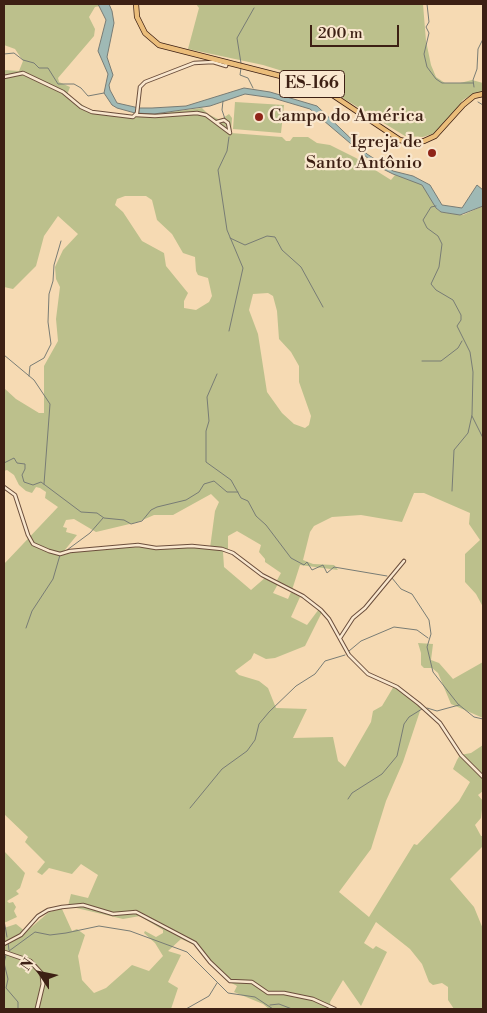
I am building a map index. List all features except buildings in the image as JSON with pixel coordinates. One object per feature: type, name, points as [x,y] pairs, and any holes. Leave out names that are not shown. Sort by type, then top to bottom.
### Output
[{"type":"main road","name":"ES-166","points":[[136,4],[138,17],[144,33],[159,45],[312,84],[328,92],[389,134],[412,143],[424,141],[435,136],[463,104],[474,96],[483,94]]},
{"type":"street","points":[[136,114],[140,87],[145,82],[194,63],[213,62],[226,66],[227,62]]},
{"type":"street","points":[[4,77],[22,72],[63,92],[81,107],[92,112],[123,116],[197,113],[206,115],[230,133],[228,122],[224,120],[217,122]]},
{"type":"street","points":[[4,487],[15,494],[28,535],[34,544],[49,552],[60,554],[70,551],[138,545],[156,548],[192,546],[222,549],[233,553],[262,575],[312,602],[329,619],[349,655],[368,674],[397,687],[440,723],[461,755],[483,777]]},
{"type":"street","points":[[339,639],[353,618],[366,608],[404,561]]},
{"type":"street","points":[[4,944],[21,935],[38,916],[55,908],[83,906],[113,914],[136,912],[195,943],[210,962],[230,981],[252,982],[268,993],[284,993],[313,999],[335,1009]]},
{"type":"street","points":[[4,952],[30,961],[42,974],[43,984],[37,1009]]},
{"type":"green space","points":[[4,4],[98,4],[100,6],[95,7],[89,17],[95,29],[94,36],[58,78],[59,82],[70,87],[67,95],[92,111],[133,117],[137,113],[154,114],[202,108],[208,114],[220,120],[229,114],[232,118],[231,133],[282,137],[286,141],[290,141],[293,137],[308,137],[317,143],[330,145],[356,158],[391,180],[395,175],[416,181],[425,187],[436,208],[441,212],[463,215],[483,206],[483,607],[476,594],[465,582],[465,554],[480,540],[469,524],[470,513],[424,493],[414,493],[402,522],[361,515],[332,517],[314,526],[310,532],[303,560],[313,564],[334,565],[338,570],[300,565],[292,590],[278,584],[273,593],[288,599],[291,592],[300,597],[291,617],[307,625],[319,609],[322,612],[305,646],[275,658],[266,659],[254,653],[251,659],[235,671],[239,675],[259,681],[268,688],[276,708],[307,709],[293,738],[333,737],[338,761],[345,767],[371,722],[373,711],[382,706],[394,686],[422,705],[403,762],[386,801],[371,849],[339,892],[369,917],[414,844],[417,845],[459,801],[470,782],[453,769],[460,755],[471,753],[483,745],[483,791],[478,795],[483,801],[481,818],[475,825],[481,836],[483,836],[483,846],[450,879],[474,907],[483,929],[483,1009],[454,1009],[448,1000],[448,987],[442,983],[433,985],[429,982],[422,964],[410,949],[376,922],[364,943],[373,949],[376,946],[387,952],[361,1006],[343,980],[330,1002],[331,1009],[269,1009],[263,1004],[234,992],[237,986],[226,980],[193,944],[181,939],[168,951],[181,955],[168,982],[178,988],[171,1009],[4,1009],[4,928],[16,924],[26,932],[49,912],[62,909],[72,931],[77,929],[85,935],[78,956],[82,980],[94,993],[106,988],[132,965],[149,971],[163,956],[155,943],[144,933],[145,931],[156,937],[163,933],[163,930],[140,916],[123,919],[68,906],[71,894],[88,898],[98,875],[81,864],[72,874],[49,868],[42,875],[37,872],[45,862],[25,842],[28,837],[4,814],[4,564],[58,507],[45,498],[46,492],[40,488],[36,487],[32,493],[26,491],[19,485],[14,475],[7,470],[4,471],[4,388],[16,399],[39,413],[44,413],[44,366],[58,341],[56,319],[60,287],[56,279],[55,267],[63,250],[78,234],[58,216],[44,236],[36,266],[13,289],[4,287],[4,70],[19,71],[23,61],[15,49],[4,45]],"holes":[[[125,196],[146,196],[152,200],[157,220],[172,234],[183,253],[195,257],[198,275],[208,278],[212,296],[209,302],[196,310],[184,308],[184,301],[188,293],[166,266],[164,253],[142,241],[123,212],[115,205],[117,199]],[[268,293],[273,296],[277,311],[279,339],[291,352],[299,366],[299,382],[311,416],[309,425],[305,428],[294,424],[282,413],[267,392],[258,334],[249,310],[253,294]],[[211,494],[219,502],[215,511],[210,548],[119,547],[74,552],[60,556],[77,535],[66,532],[67,528],[63,527],[66,520],[74,519],[96,532],[138,522],[154,515],[173,515]],[[237,531],[261,545],[259,552],[265,559],[265,562],[281,573],[276,582],[266,577],[251,590],[224,567],[223,552],[228,549],[228,536]]]},
{"type":"green space","points":[[196,4],[423,4],[426,41],[431,65],[436,77],[445,83],[460,83],[472,80],[483,83],[483,93],[473,94],[463,100],[438,132],[423,137],[405,136],[315,81],[263,65],[188,49],[199,8]]},
{"type":"green space","name":"Campo do América","points":[[235,102],[284,105],[281,133],[233,129]]},
{"type":"green space","points":[[418,643],[433,644],[431,660],[439,663],[453,679],[483,662],[483,718],[451,704],[438,673],[432,668],[424,668],[421,665],[421,653]]},
{"type":"green space","points":[[4,851],[25,873],[20,888],[16,891],[19,894],[7,901],[9,903],[13,902],[16,907],[14,911],[17,917],[4,923]]},
{"type":"water","points":[[98,4],[109,4],[112,11],[114,23],[107,57],[113,75],[109,85],[110,90],[117,103],[139,108],[186,106],[244,88],[270,92],[317,106],[367,154],[393,171],[413,176],[430,185],[442,205],[462,208],[477,185],[483,190],[483,206],[460,215],[441,212],[436,208],[422,185],[377,166],[310,109],[273,98],[245,94],[210,106],[154,114],[135,113],[117,108],[112,105],[104,93],[108,74],[98,51],[106,20]]},
{"type":"waterway","points":[[427,4],[429,22],[426,27],[429,33],[424,54],[427,67],[436,79],[442,83],[473,83]]},
{"type":"waterway","points":[[241,63],[237,38],[254,8]]},
{"type":"waterway","points":[[474,87],[473,80],[477,69],[478,49],[483,39]]},
{"type":"waterway","points":[[4,54],[14,53],[23,60],[34,63],[39,68],[48,68],[58,84],[74,84],[81,88],[88,96],[104,93]]},
{"type":"waterway","points":[[241,68],[240,75],[248,78],[253,88]]},
{"type":"waterway","points":[[223,101],[222,110],[225,119]]},
{"type":"waterway","points":[[478,102],[483,105]]},
{"type":"waterway","points":[[229,137],[227,151],[218,170],[227,230],[243,268],[229,331]]},
{"type":"waterway","points":[[436,206],[431,207],[423,220],[427,228],[438,236],[442,244],[439,267],[431,284],[436,290],[453,300],[461,315],[461,320],[457,326],[470,352],[473,372],[472,415],[468,433],[454,450],[452,491]]},
{"type":"waterway","points":[[230,238],[245,245],[267,236],[275,237],[282,250],[301,267],[323,307]]},
{"type":"waterway","points":[[29,376],[30,366],[44,358],[51,344],[48,322],[49,294],[53,281],[54,265],[61,241]]},
{"type":"waterway","points":[[422,361],[441,361],[458,348],[462,341]]},
{"type":"waterway","points":[[4,355],[34,380],[50,404],[44,484]]},
{"type":"waterway","points":[[217,374],[207,397],[209,421],[206,431],[206,462],[231,480],[241,498],[248,501],[256,516],[266,525],[291,558],[304,565],[307,562],[312,570],[323,565],[327,573],[334,567],[387,576]]},
{"type":"waterway","points":[[472,416],[483,438]]},
{"type":"waterway","points":[[4,463],[14,458],[17,463],[25,464],[22,475],[24,482],[33,485],[41,482],[81,512],[97,513],[104,518],[124,520],[131,524],[142,521],[151,510],[157,507],[186,500],[199,492],[204,484],[214,481],[227,492],[238,492]]},
{"type":"waterway","points":[[63,553],[90,533],[103,518]]},
{"type":"waterway","points":[[26,628],[32,611],[53,579],[60,555]]},
{"type":"waterway","points":[[392,578],[401,589],[412,594],[429,620],[431,634],[427,647],[433,672],[458,704],[474,717],[483,719]]},
{"type":"waterway","points":[[349,651],[361,641],[394,627],[417,630],[428,638]]},
{"type":"waterway","points":[[190,808],[222,769],[247,751],[255,740],[259,724],[269,712],[296,686],[315,674],[325,661],[345,655]]},
{"type":"waterway","points":[[427,708],[437,711],[459,705]]},
{"type":"waterway","points":[[348,799],[352,793],[382,774],[397,756],[404,724],[409,717],[422,709]]},
{"type":"waterway","points":[[4,920],[7,937]]},
{"type":"waterway","points":[[9,951],[35,932],[50,935],[99,926],[130,931],[187,952],[228,993],[255,997],[273,1009]]},
{"type":"waterway","points":[[8,942],[9,950]]},
{"type":"waterway","points":[[6,955],[4,963],[8,979],[6,988],[18,1002],[18,1009]]},
{"type":"waterway","points":[[186,1009],[209,996],[217,983]]},
{"type":"waterway","points":[[270,1005],[279,1004],[292,1009]]},
{"type":"place","name":"Campo do América","points":[[259,117]]},
{"type":"place","name":"Igreja de Santo Antônio","points":[[432,153]]}]
